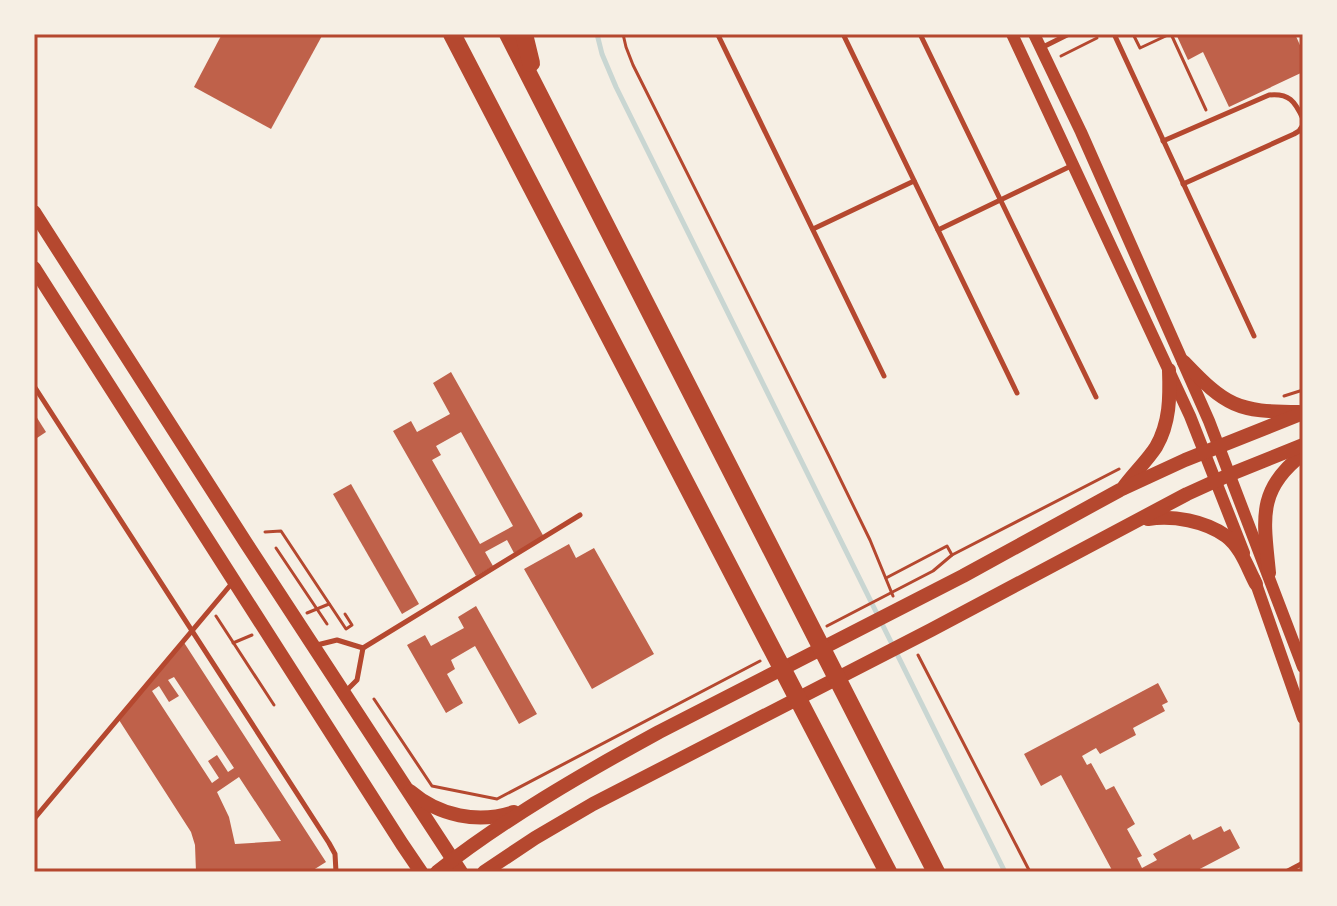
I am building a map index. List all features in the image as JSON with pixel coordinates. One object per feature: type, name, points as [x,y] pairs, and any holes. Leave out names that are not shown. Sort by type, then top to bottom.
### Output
[{"type":"highway","points":[[452,34],[888,872]]},
{"type":"highway","points":[[508,34],[936,872]]},
{"type":"highway","points":[[524,34],[540,96]]},
{"type":"main road","points":[[34,212],[457,866]]},
{"type":"main road","points":[[34,268],[421,872]]},
{"type":"main road","points":[[1184,362],[1220,397],[1234,404],[1258,410],[1303,413]]},
{"type":"main road","points":[[1120,490],[1157,445],[1169,412],[1169,370]]},
{"type":"main road","points":[[437,872],[457,866],[481,838],[618,754],[1120,490],[1204,452],[1303,413]]},
{"type":"main road","points":[[484,872],[593,804],[752,721],[1216,480],[1303,445]]},
{"type":"main road","points":[[1269,573],[1265,509],[1270,490],[1303,454]]},
{"type":"main road","points":[[1128,525],[1145,519],[1164,518],[1204,526],[1227,537],[1256,584]]},
{"type":"main road","points":[[401,783],[436,808],[460,816],[480,819],[502,816],[536,805]]},
{"type":"street","points":[[1012,34],[1169,370],[1216,480],[1303,718]]},
{"type":"street","points":[[1034,34],[1081,132],[1220,446],[1303,667]]},
{"type":"lane","points":[[721,34],[718,35],[884,376]]},
{"type":"lane","points":[[843,34],[1017,393]]},
{"type":"lane","points":[[920,34],[1096,397]]},
{"type":"lane","points":[[1040,48],[1069,34]]},
{"type":"lane","points":[[1114,34],[1254,336]]},
{"type":"lane","points":[[1163,141],[1269,95],[1280,94],[1290,98],[1303,122],[1294,134],[1183,184]]},
{"type":"lane","points":[[938,230],[1073,165]]},
{"type":"lane","points":[[813,229],[914,181]]},
{"type":"lane","points":[[34,386],[329,843],[335,854],[336,872]]},
{"type":"lane","points":[[343,694],[357,680],[363,648],[580,515]]},
{"type":"lane","points":[[34,819],[234,581]]},
{"type":"lane","points":[[312,646],[337,640],[363,648]]},
{"type":"lane","points":[[1286,872],[1303,863]]},
{"type":"path","points":[[623,34],[633,65],[870,540],[897,606]]},
{"type":"path","points":[[1133,34],[1140,48],[1170,34],[1210,120]]},
{"type":"path","points":[[1047,62],[1097,38]]},
{"type":"path","points":[[908,585],[933,571],[952,555],[1121,468]]},
{"type":"path","points":[[265,532],[281,531],[346,629],[352,625],[345,614]]},
{"type":"path","points":[[886,578],[947,546],[952,555]]},
{"type":"path","points":[[276,548],[327,624]]},
{"type":"path","points":[[212,610],[274,705]]},
{"type":"path","points":[[915,649],[1030,872]]},
{"type":"path","points":[[374,699],[432,786],[497,799],[730,677]]},
{"type":"building","points":[[222,34],[323,34],[271,129],[194,87]]},
{"type":"building","points":[[1176,34],[1295,34],[1303,52],[1303,72],[1229,107],[1203,52],[1188,60]]},
{"type":"building","points":[[451,372],[544,537],[514,553],[507,540],[485,552],[493,566],[476,576],[393,431],[411,421],[417,432],[450,414],[433,383]],"holes":[[[461,432],[513,526],[480,544],[432,460],[441,455],[436,446]]]},
{"type":"building","points":[[34,413],[46,432],[34,440]]},
{"type":"building","points":[[351,484],[419,604],[402,614],[333,494]]},
{"type":"building","points":[[569,544],[576,558],[594,548],[654,654],[592,689],[524,569]]},
{"type":"building","points":[[476,606],[537,714],[519,724],[475,646],[451,660],[455,669],[447,674],[463,703],[446,713],[407,645],[425,635],[431,646],[464,628],[458,617]]},
{"type":"building","points":[[183,641],[326,862],[310,872],[196,872],[191,832],[119,720]],"holes":[[[174,677],[234,768],[228,772],[217,755],[208,761],[219,778],[212,783],[152,691],[159,686],[169,702],[179,696],[168,680]],[[239,777],[281,841],[235,844],[229,817],[217,792]]]},
{"type":"building","points":[[1158,683],[1168,702],[1162,705],[1165,711],[1133,728],[1136,735],[1100,754],[1096,748],[1082,756],[1087,765],[1091,763],[1106,790],[1114,786],[1135,824],[1127,829],[1142,856],[1137,858],[1142,868],[1157,860],[1153,854],[1190,834],[1193,840],[1221,826],[1224,832],[1230,829],[1240,848],[1194,872],[1113,872],[1061,775],[1041,786],[1024,754]]},
{"type":"waterway","points":[[597,34],[616,87],[1005,872]]}]
